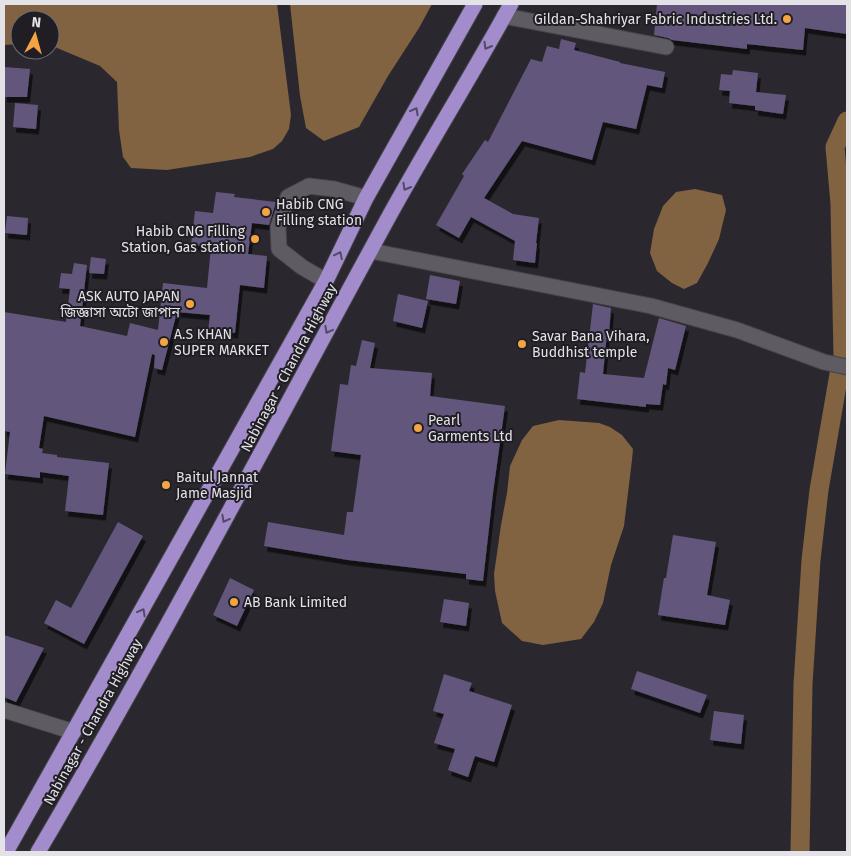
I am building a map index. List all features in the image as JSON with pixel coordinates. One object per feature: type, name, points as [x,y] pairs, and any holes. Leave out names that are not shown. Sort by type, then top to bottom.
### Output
[{"type":"highway","name":"Nabinagar - Chandra Highway","points":[[6,852],[326,281],[366,198],[476,4]]},
{"type":"highway","name":"Nabinagar - Chandra Highway","points":[[38,852],[79,783],[371,251],[507,10]]},
{"type":"street","points":[[507,10],[666,46]]},
{"type":"street","points":[[326,281],[302,267],[279,249],[278,227],[288,197],[309,186],[334,189],[366,198]]},
{"type":"street","points":[[371,251],[651,306],[737,330],[824,362],[847,367]]},
{"type":"street","points":[[4,710],[74,732]]},
{"type":"shaded area","points":[[4,4],[277,4],[291,115],[289,129],[282,141],[273,149],[250,157],[167,170],[131,168],[123,157],[119,130],[117,82],[100,66],[60,49],[60,10],[10,10],[10,45],[4,45]]},
{"type":"shaded area","points":[[290,4],[432,4],[359,127],[324,141],[306,128],[300,96]]},
{"type":"shaded area","points":[[695,189],[722,195],[726,210],[719,239],[708,263],[697,283],[684,289],[672,283],[657,271],[650,253],[654,229],[663,206],[676,192]]},
{"type":"shaded area","points":[[559,420],[599,423],[610,427],[622,435],[633,449],[624,526],[611,565],[603,603],[594,622],[581,639],[543,645],[522,641],[502,623],[495,591],[494,574],[510,466],[522,440],[533,426]]},
{"type":"building","points":[[657,4],[847,4],[847,34],[805,28],[803,50],[747,44],[747,49],[672,40],[654,35]]},
{"type":"building","points":[[561,39],[576,43],[574,50],[620,63],[665,72],[662,88],[647,85],[636,129],[603,122],[592,160],[522,141],[484,198],[513,214],[539,218],[535,263],[513,260],[515,241],[471,217],[459,238],[436,225],[464,176],[462,174],[485,140],[488,142],[531,59],[542,62],[547,46],[559,49]]},
{"type":"building","points":[[4,67],[30,69],[27,97],[4,97]]},
{"type":"building","points":[[733,70],[758,73],[756,92],[786,95],[783,114],[755,110],[755,106],[729,103],[730,91],[719,90],[721,74],[732,75]]},
{"type":"building","points":[[15,103],[38,105],[36,129],[13,127]]},
{"type":"building","points":[[216,192],[235,194],[234,197],[276,202],[269,225],[252,223],[248,254],[267,256],[264,288],[240,285],[235,333],[208,331],[210,315],[177,312],[162,370],[154,368],[155,355],[152,354],[135,437],[44,416],[39,448],[43,449],[42,453],[57,455],[57,457],[109,463],[103,515],[65,511],[69,476],[40,472],[40,478],[5,474],[10,432],[4,431],[4,312],[66,322],[70,289],[59,288],[61,273],[72,274],[74,263],[87,265],[80,326],[127,336],[130,323],[158,330],[163,283],[207,288],[211,247],[191,245],[195,211],[213,213]]},
{"type":"building","points":[[7,216],[28,218],[27,235],[5,233]]},
{"type":"building","points":[[91,257],[106,259],[104,274],[89,273]]},
{"type":"building","points":[[430,275],[460,281],[456,304],[426,299]]},
{"type":"building","points":[[398,294],[428,301],[422,328],[393,321]]},
{"type":"building","points":[[593,304],[611,308],[603,374],[644,378],[659,318],[686,326],[675,370],[668,368],[666,385],[663,384],[660,405],[646,404],[646,407],[577,399],[580,372],[585,373]]},
{"type":"building","points":[[362,340],[375,343],[370,368],[432,373],[430,396],[505,406],[483,581],[466,579],[466,574],[348,560],[264,546],[268,522],[344,535],[347,512],[353,512],[361,455],[331,451],[340,384],[348,385],[351,365],[356,366]]},
{"type":"building","points":[[118,522],[143,536],[84,644],[44,623],[56,600],[71,608]]},
{"type":"building","points":[[673,535],[716,542],[707,595],[730,600],[725,625],[658,615]]},
{"type":"building","name":"AB Bank Limited","points":[[230,578],[254,590],[237,626],[213,615]]},
{"type":"building","points":[[444,599],[469,603],[466,626],[440,622]]},
{"type":"building","points":[[4,635],[44,648],[16,702],[4,697]]},
{"type":"building","points":[[637,671],[707,695],[700,713],[631,689]]},
{"type":"building","points":[[444,674],[472,683],[469,691],[512,705],[494,762],[475,756],[468,777],[448,770],[455,749],[434,743],[444,714],[433,711]]},
{"type":"building","points":[[714,711],[744,715],[741,744],[710,740]]},
{"type":"waterway","points":[[843,358],[840,204],[835,147],[847,121]]},
{"type":"waterway","points":[[800,852],[803,684],[811,560],[819,490],[839,374]]},
{"type":"place","name":"Gildan-Shahriyar Fabric Industries Ltd.","points":[[787,19]]},
{"type":"place","name":"Habib CNG Filling station","points":[[266,212]]},
{"type":"place","name":"Habib CNG Filling Station, Gas station","points":[[255,239]]},
{"type":"place","name":"ASK AUTO JAPAN জিজ্ঞাসা অটো জাপান","points":[[190,304]]},
{"type":"place","name":"A.S KHAN SUPER MARKET","points":[[164,342]]},
{"type":"place","name":"Savar Bana Vihara, Buddhist temple","points":[[522,344]]},
{"type":"place","name":"Pearl Garments Ltd","points":[[418,428]]},
{"type":"place","name":"Baitul Jannat Jame Masjid","points":[[166,485]]},
{"type":"place","name":"AB Bank Limited","points":[[234,602]]}]
